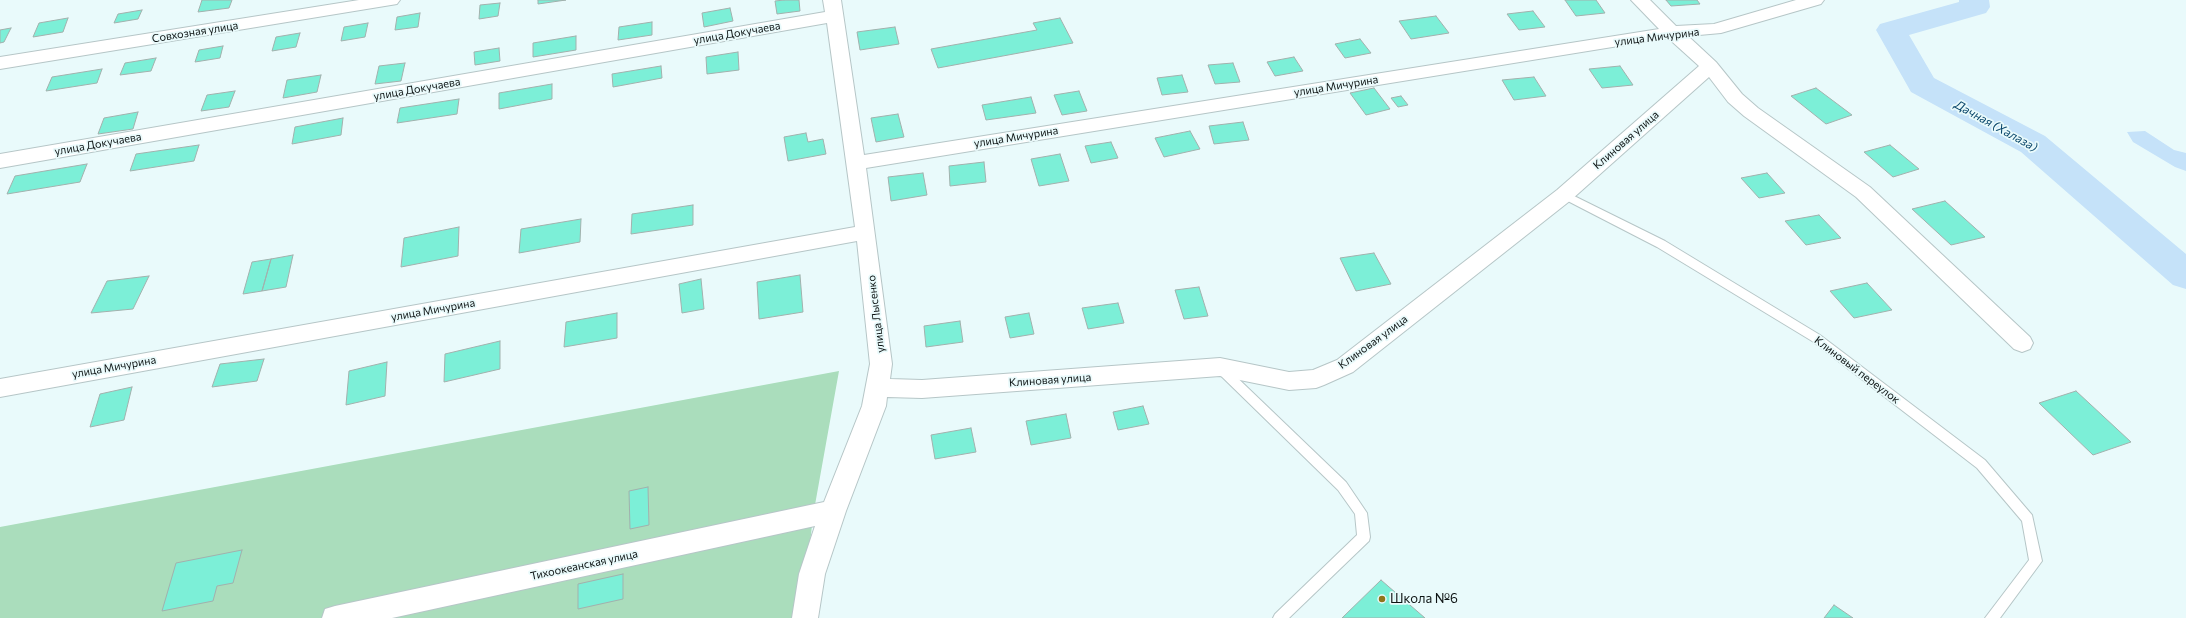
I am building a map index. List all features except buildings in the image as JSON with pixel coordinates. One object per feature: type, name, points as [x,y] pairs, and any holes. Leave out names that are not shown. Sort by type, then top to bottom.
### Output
[{"type":"street","name":"Совхозная улица","points":[[0,63],[391,0]]},
{"type":"street","points":[[1640,0],[1672,32],[1693,49],[1710,66],[1735,98],[1751,112],[1863,192],[2022,343]]},
{"type":"street","name":"улица Мичурина","points":[[855,163],[1672,32],[1702,31],[1730,26],[1815,0]]},
{"type":"street","name":"улица Докучаева","points":[[0,161],[834,8]]},
{"type":"street","name":"улица Лысенко","points":[[805,618],[812,574],[833,511],[874,406],[882,364],[866,232],[834,8]]},
{"type":"street","name":"Клиновая улица","points":[[878,388],[922,389],[1220,367],[1289,381],[1316,379],[1345,366],[1564,195],[1710,66]]},
{"type":"street","name":"улица Мичурина","points":[[0,388],[866,232]]},
{"type":"street","name":"Тихоокеанская улица","points":[[335,618],[833,511]]},
{"type":"lane","name":"Клиновый переулок","points":[[1564,195],[1661,244],[1816,338],[1981,464],[2028,519],[2036,561],[1992,618]]},
{"type":"lane","points":[[1220,367],[1342,486],[1361,513],[1364,537],[1280,618]]},
{"type":"green space","points":[[839,371],[813,516],[802,618],[0,618],[0,527]]},
{"type":"water","points":[[2145,131],[2174,150],[2186,153],[2186,171],[2175,167],[2133,142],[2127,132]]},
{"type":"waterway","name":"Дачная (Халаза)","points":[[1974,0],[1975,7],[1891,30],[1922,85],[2033,144],[2186,275]]},
{"type":"place","name":"Школа №6","points":[[1382,599]]}]
